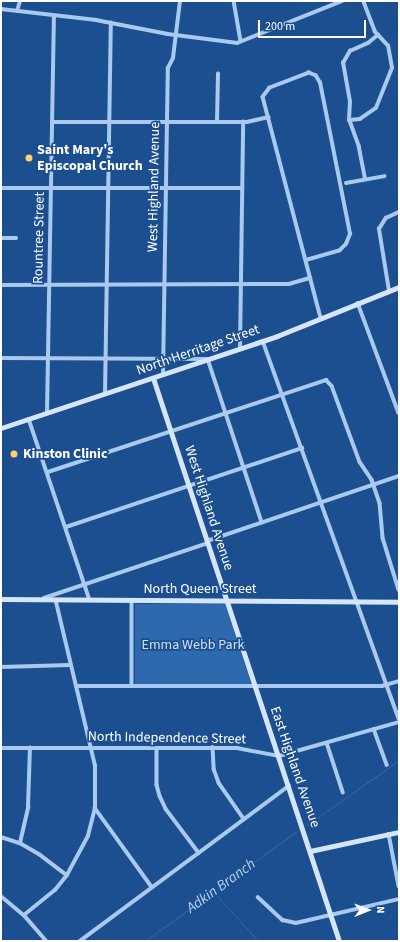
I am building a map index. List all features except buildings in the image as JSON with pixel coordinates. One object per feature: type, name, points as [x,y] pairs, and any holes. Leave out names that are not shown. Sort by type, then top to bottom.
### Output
[{"type":"street","points":[[17,11],[20,1]]},
{"type":"street","name":"West Highland Avenue","points":[[163,374],[168,68],[173,58],[180,1]]},
{"type":"street","points":[[234,1],[241,41]]},
{"type":"street","points":[[1,9],[111,23],[176,34],[241,41],[342,1]]},
{"type":"street","points":[[349,120],[360,120],[376,108],[392,68],[388,46],[378,35],[363,1]]},
{"type":"street","name":"Rountree Street","points":[[47,413],[54,16]]},
{"type":"street","points":[[105,394],[111,23]]},
{"type":"street","points":[[365,179],[358,142],[349,120],[344,59],[350,51],[368,43],[378,35]]},
{"type":"street","points":[[217,122],[218,74]]},
{"type":"street","points":[[306,260],[340,250],[346,244],[350,234],[322,89],[316,76],[305,74],[266,91],[263,97],[321,318]]},
{"type":"street","points":[[52,122],[243,122],[268,117]]},
{"type":"street","points":[[240,349],[243,122]]},
{"type":"street","points":[[346,183],[384,176]]},
{"type":"street","points":[[1,188],[242,188]]},
{"type":"street","points":[[389,291],[379,229],[386,218],[399,212]]},
{"type":"street","points":[[1,238],[16,238]]},
{"type":"street","points":[[1,285],[290,284],[310,278]]},
{"type":"street","name":"North Herritage Street","points":[[1,428],[263,341],[399,287]]},
{"type":"street","points":[[358,303],[399,413]]},
{"type":"street","points":[[263,341],[399,718]]},
{"type":"street","points":[[1,358],[208,359],[262,522]]},
{"type":"street","name":"West Highland Avenue","points":[[153,378],[228,601]]},
{"type":"street","points":[[48,472],[323,380],[329,381],[360,462],[374,485],[380,503],[383,538],[399,590]]},
{"type":"street","points":[[29,419],[90,600]]},
{"type":"street","points":[[66,527],[302,448]]},
{"type":"street","points":[[41,599],[399,476]]},
{"type":"street","name":"North Queen Street","points":[[1,600],[41,599],[399,602]]},
{"type":"street","points":[[132,600],[132,686]]},
{"type":"street","name":"East Highland Avenue","points":[[228,601],[339,941]]},
{"type":"street","points":[[24,915],[54,890],[67,875],[88,836],[95,808],[96,778],[91,748],[56,602]]},
{"type":"street","points":[[1,667],[70,665]]},
{"type":"street","points":[[76,686],[388,686],[399,681]]},
{"type":"street","name":"North Independence Street","points":[[1,748],[213,747],[248,749],[279,756],[399,722]]},
{"type":"street","points":[[374,729],[387,765]]},
{"type":"street","points":[[327,743],[343,792]]},
{"type":"street","points":[[213,747],[214,769],[219,783],[244,819]]},
{"type":"street","points":[[20,843],[28,807],[30,748]]},
{"type":"street","points":[[157,748],[157,785],[160,796],[166,809],[199,853]]},
{"type":"street","points":[[80,941],[289,786]]},
{"type":"street","points":[[95,808],[152,887]]},
{"type":"street","points":[[310,851],[399,832]]},
{"type":"street","points":[[389,834],[399,886]]},
{"type":"street","points":[[1,837],[20,843],[45,857],[67,875]]},
{"type":"street","points":[[1,897],[24,915],[47,941]]},
{"type":"street","points":[[258,897],[279,917],[290,922],[399,899]]},
{"type":"green space","name":"Emma Webb Park","points":[[135,604],[225,604],[251,684],[135,685]]},
{"type":"waterway","name":"Adkin Branch","points":[[307,825],[399,760]]},
{"type":"waterway","name":"Adkin Branch","points":[[145,941],[297,831]]},
{"type":"waterway","points":[[213,891],[258,941]]},
{"type":"place","name":"Saint Mary's Episcopal Church","points":[[29,158]]},
{"type":"place","name":"Kinston Clinic","points":[[14,454]]}]
